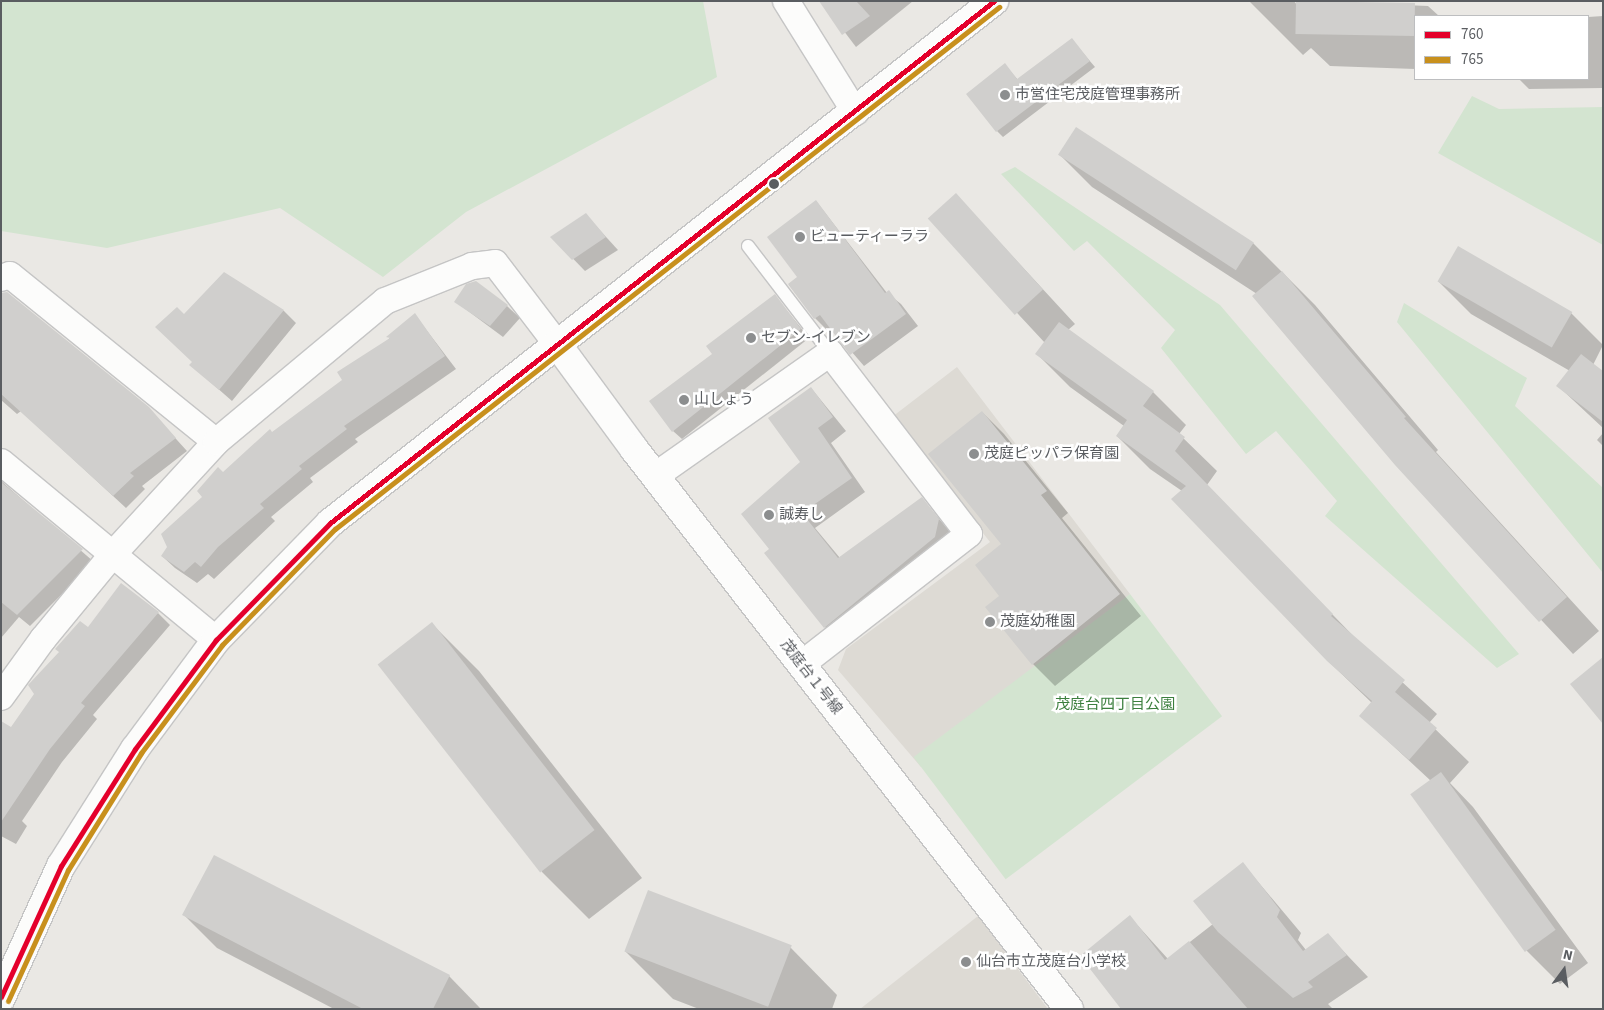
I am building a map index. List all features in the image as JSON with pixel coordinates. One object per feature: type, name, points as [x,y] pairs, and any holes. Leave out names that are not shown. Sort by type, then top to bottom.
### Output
[{"type":"street","points":[[786,1],[855,112]]},
{"type":"street","points":[[1,998],[61,866],[135,749],[216,640],[330,523],[994,1]]},
{"type":"street","points":[[1,697],[43,639],[114,553],[216,442],[385,301],[472,266],[495,263],[557,344]]},
{"type":"street","points":[[1,278],[10,275],[216,442]]},
{"type":"street","name":"茂庭台１号線","points":[[557,344],[655,476],[1069,1009]]},
{"type":"street","points":[[655,476],[830,353],[969,534],[802,665]]},
{"type":"street","points":[[1,462],[114,553],[216,640]]},
{"type":"lane","points":[[748,246],[830,353]]},
{"type":"shaded area","name":"茂庭幼稚園","points":[[957,367],[1130,594],[921,767],[838,670],[846,649],[990,542],[892,417]]},
{"type":"shaded area","name":"仙台市立茂庭台小学校","points":[[978,916],[1048,1009],[860,1009]]},
{"type":"green space","points":[[1,1],[703,1],[717,77],[466,212],[383,277],[280,208],[107,248],[1,231]]},
{"type":"green space","points":[[1472,96],[1499,109],[1603,107],[1603,245],[1438,153]]},
{"type":"green space","points":[[1015,167],[1220,305],[1519,654],[1497,668],[1325,516],[1337,501],[1276,431],[1246,454],[1161,348],[1175,330],[1087,241],[1074,251],[1001,174]]},
{"type":"green space","points":[[1404,303],[1527,378],[1515,406],[1603,488],[1603,573],[1397,322]]},
{"type":"green space","name":"茂庭台四丁目公園","points":[[1130,594],[1222,716],[1006,879],[914,757]]},
{"type":"building","points":[[819,1],[856,1],[870,16],[842,35]]},
{"type":"building","points":[[1296,1],[1415,3],[1414,36],[1295,34]]},
{"type":"building","points":[[1072,38],[1090,61],[996,132],[966,94],[1005,63],[1017,79]]},
{"type":"building","points":[[1076,127],[1254,242],[1236,270],[1058,155]]},
{"type":"building","points":[[956,193],[1043,290],[1015,315],[928,218]]},
{"type":"building","points":[[816,200],[885,293],[889,290],[906,314],[850,355],[820,315],[814,319],[788,284],[797,277],[767,237]]},
{"type":"building","points":[[586,213],[606,237],[572,260],[550,237]]},
{"type":"building","points":[[1458,246],[1572,312],[1552,348],[1438,282]]},
{"type":"building","points":[[1282,271],[1406,417],[1404,418],[1567,597],[1539,622],[1395,465],[1252,296]]},
{"type":"building","points":[[224,272],[284,310],[219,390],[189,365],[192,362],[155,327],[177,307],[184,314]]},
{"type":"building","points":[[476,281],[508,305],[490,326],[454,302],[466,284]]},
{"type":"building","points":[[7,292],[149,407],[176,438],[130,473],[134,476],[113,496],[1,394],[1,293]]},
{"type":"building","points":[[775,294],[801,329],[672,432],[649,401],[712,354],[706,346]]},
{"type":"building","points":[[415,313],[445,356],[344,426],[347,429],[299,466],[302,469],[260,504],[264,508],[218,547],[201,567],[195,562],[184,572],[161,556],[167,547],[161,534],[202,497],[197,491],[218,467],[223,472],[270,429],[272,432],[342,380],[337,372],[390,338],[386,337]]},
{"type":"building","points":[[1059,322],[1154,391],[1143,406],[1185,437],[1175,451],[1333,614],[1331,616],[1405,680],[1395,692],[1437,728],[1409,760],[1359,716],[1372,701],[1327,661],[1171,499],[1186,486],[1116,436],[1127,420],[1035,354]]},
{"type":"building","points":[[1581,354],[1603,371],[1603,422],[1556,386]]},
{"type":"building","points":[[811,387],[833,417],[818,428],[852,478],[802,513],[838,558],[922,497],[939,519],[935,537],[824,628],[764,553],[769,549],[741,514],[800,462],[768,418]]},
{"type":"building","points":[[982,411],[1047,491],[1041,495],[1120,594],[1032,665],[985,607],[999,596],[975,565],[1001,544],[928,454]]},
{"type":"building","points":[[1,482],[83,549],[17,615],[1,602]]},
{"type":"building","points":[[121,583],[159,612],[81,703],[85,706],[50,749],[1,822],[1,721],[11,727],[34,694],[28,685],[59,652],[55,649],[80,621],[88,627]]},
{"type":"building","points":[[432,622],[595,830],[540,873],[378,664]]},
{"type":"building","points":[[1603,657],[1603,724],[1570,684]]},
{"type":"building","points":[[1441,772],[1556,930],[1525,952],[1410,794]]},
{"type":"building","points":[[214,855],[450,975],[433,1009],[363,1009],[182,915]]},
{"type":"building","points":[[1243,862],[1280,910],[1277,917],[1303,951],[1328,933],[1347,955],[1308,982],[1313,987],[1293,998],[1218,932],[1193,901]]},
{"type":"building","points":[[648,890],[792,945],[768,1007],[624,952]]},
{"type":"building","points":[[1130,915],[1165,960],[1189,941],[1248,1009],[1121,1009],[1080,956]]},
{"type":"transit line","name":"760","points":[[1,997],[61,866],[135,749],[216,640],[330,523],[994,1]]},
{"type":"transit line","name":"765","points":[[8,1001],[68,870],[141,753],[222,645],[335,529],[999,7]]},
{"type":"place","name":"市営住宅茂庭管理事務所","points":[[1005,95]]},
{"type":"place","name":"ビューティーララ","points":[[800,237]]},
{"type":"place","name":"セブン-イレブン","points":[[751,338]]},
{"type":"place","name":"山しょう","points":[[684,400]]},
{"type":"place","name":"茂庭ピッパラ保育園","points":[[974,454]]},
{"type":"place","name":"誠寿し","points":[[769,515]]},
{"type":"place","name":"茂庭幼稚園","points":[[990,622]]},
{"type":"place","name":"仙台市立茂庭台小学校","points":[[966,962]]}]
